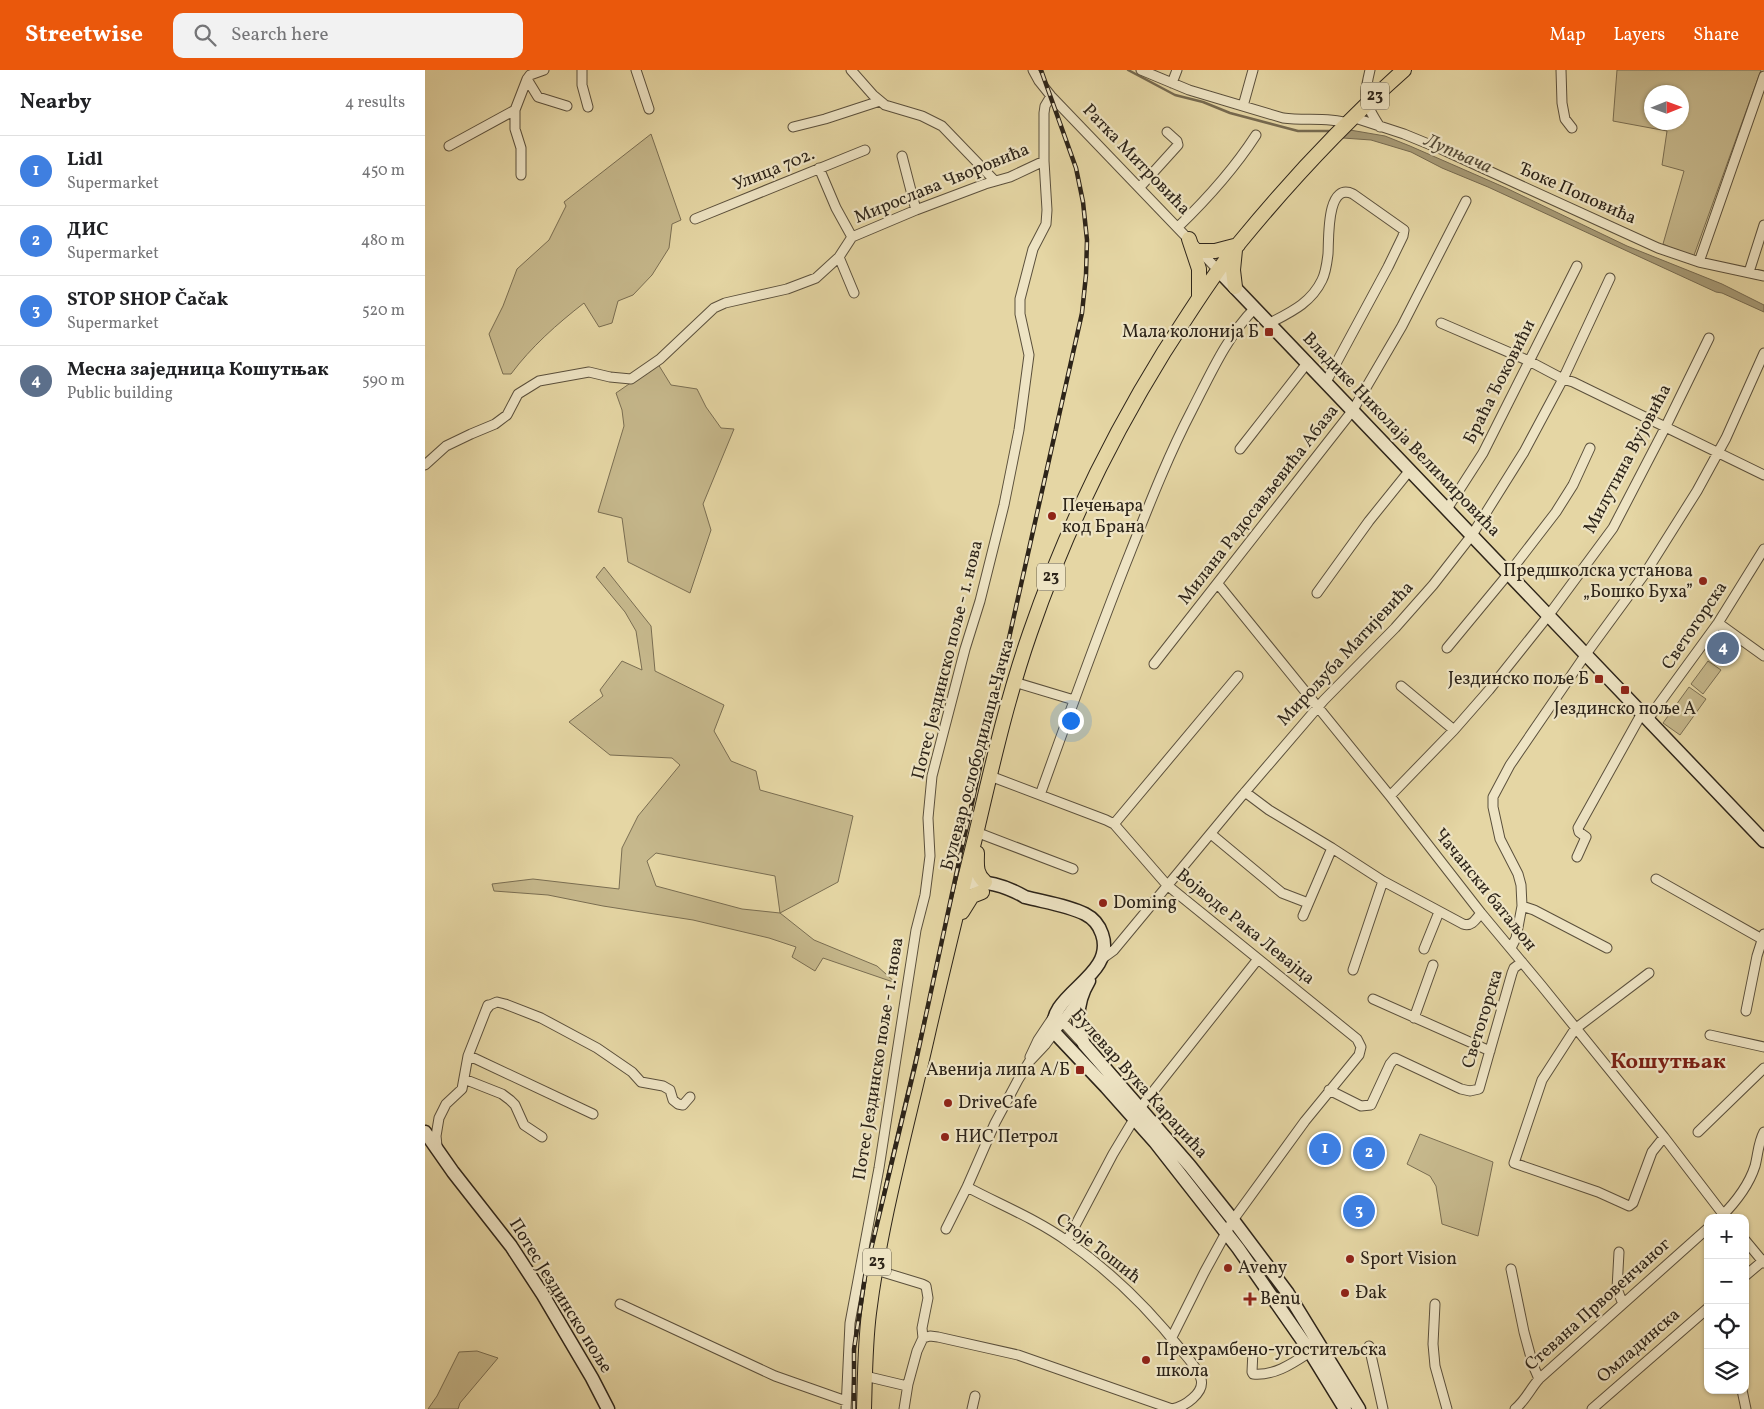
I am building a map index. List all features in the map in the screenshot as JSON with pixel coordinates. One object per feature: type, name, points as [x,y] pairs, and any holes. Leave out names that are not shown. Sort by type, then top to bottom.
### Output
[{"type":"main road","name":"Булевар ослободилаца Чачка","points":[[864,1409],[869,1313],[894,1182],[966,882],[989,776],[1014,682],[1057,561],[1099,469],[1136,398],[1202,295],[1236,247],[1332,138],[1404,70]]},
{"type":"main road","points":[[1189,240],[1199,269],[1202,295],[1215,287],[1233,285],[1236,247],[1215,251],[1199,251]]},
{"type":"main road","points":[[956,918],[972,896],[983,887],[978,875],[975,837]]},
{"type":"street","points":[[521,175],[521,148],[515,129],[515,110],[527,79],[530,75],[544,70]]},
{"type":"street","points":[[582,70],[582,85],[588,107]]},
{"type":"street","points":[[636,70],[649,109]]},
{"type":"street","points":[[851,70],[885,105],[922,116],[942,126],[995,181]]},
{"type":"street","name":"Ратка Митровића","points":[[1033,70],[1051,96],[1219,271]]},
{"type":"street","name":"Ђоке Поповића","points":[[1141,70],[1189,90],[1283,118],[1300,121],[1349,120],[1404,134],[1630,236],[1699,262],[1764,276]]},
{"type":"street","points":[[1172,83],[1177,70]]},
{"type":"street","points":[[1243,106],[1253,70]]},
{"type":"street","points":[[1370,70],[1366,88],[1366,104],[1380,127]]},
{"type":"street","points":[[1561,70],[1562,103],[1565,119],[1572,128]]},
{"type":"street","points":[[1699,262],[1764,76]]},
{"type":"street","points":[[527,79],[539,97],[567,106]]},
{"type":"street","name":"Потес Јездинско поље - 1. нова","points":[[846,1405],[850,1323],[880,1159],[916,930],[925,895],[930,856],[928,818],[932,776],[965,649],[980,602],[1004,505],[1019,430],[1029,354],[1020,314],[1020,299],[1033,248],[1046,224],[1044,109],[1051,96]]},
{"type":"street","points":[[793,126],[825,119],[880,101]]},
{"type":"street","points":[[449,146],[515,110]]},
{"type":"street","points":[[1140,187],[1178,145],[1177,141],[1167,132]]},
{"type":"street","points":[[1178,227],[1215,190],[1256,135]]},
{"type":"street","name":"Улица 702.","points":[[695,219],[865,150]]},
{"type":"street","points":[[902,156],[916,210]]},
{"type":"street","name":"Мирослава Чворовића","points":[[425,465],[446,446],[495,424],[507,416],[518,394],[539,381],[589,372],[631,380],[660,359],[714,308],[725,302],[787,289],[816,278],[839,257],[852,237],[916,210],[1010,177],[1044,161]]},
{"type":"street","points":[[819,168],[836,208],[852,237]]},
{"type":"street","points":[[1270,323],[1301,307],[1321,280],[1326,265],[1332,210],[1337,197],[1341,193],[1353,194],[1404,230],[1388,267],[1326,382]]},
{"type":"street","name":"Милана Радосављевића Абаза","points":[[1154,664],[1353,410],[1402,326],[1466,201]]},
{"type":"street","points":[[1749,272],[1764,225]]},
{"type":"street","points":[[839,257],[854,293]]},
{"type":"street","name":"Браћа Ђоковићи","points":[[1447,509],[1483,453],[1577,266]]},
{"type":"street","name":"Владике Николаја Велимировића","points":[[1219,271],[1764,841]]},
{"type":"street","name":"Мирољуба Матијевића","points":[[1058,1018],[1071,994],[1095,970],[1103,958],[1114,950],[1245,792],[1318,708],[1433,586],[1472,535],[1524,452],[1563,379],[1610,278]]},
{"type":"street","points":[[1040,795],[1095,639],[1177,440],[1227,344],[1243,320],[1255,308]]},
{"type":"street","points":[[1441,323],[1529,361],[1764,475]]},
{"type":"street","name":"Милутина Вујовића","points":[[1389,796],[1454,730],[1489,690],[1548,616],[1613,528],[1709,338]]},
{"type":"street","name":"Светогорска","points":[[1511,948],[1516,938],[1522,906],[1520,878],[1500,839],[1493,807],[1493,797],[1510,765],[1654,559],[1697,491],[1719,452],[1764,353]]},
{"type":"street","points":[[1240,450],[1307,362]]},
{"type":"street","points":[[1447,648],[1509,574],[1561,505],[1575,481],[1590,448]]},
{"type":"street","points":[[1317,593],[1369,521],[1410,470]]},
{"type":"street","name":"Светогорска","points":[[1577,857],[1586,837],[1579,832],[1578,828],[1645,716],[1718,624],[1764,549]]},
{"type":"street","name":"Чачански батаљон","points":[[1218,584],[1664,1138],[1721,1214]]},
{"type":"street","points":[[1718,624],[1764,656]]},
{"type":"street","points":[[1114,824],[1238,676]]},
{"type":"street","points":[[1014,682],[1074,700]]},
{"type":"street","points":[[1401,686],[1454,730]]},
{"type":"street","name":"Војводе Рака Левајца","points":[[989,776],[1114,824],[1167,885],[1357,1039],[1361,1047],[1359,1055],[1329,1090]]},
{"type":"street","points":[[1245,792],[1269,810],[1439,912],[1466,925],[1473,923],[1481,913]]},
{"type":"street","points":[[1211,834],[1282,892],[1309,903]]},
{"type":"street","points":[[975,837],[1073,869]]},
{"type":"street","points":[[1303,916],[1332,848]]},
{"type":"street","points":[[1656,879],[1763,937],[1753,971],[1746,1011]]},
{"type":"street","points":[[1353,970],[1383,880]]},
{"type":"street","points":[[966,882],[1018,893],[1025,897],[1073,909],[1089,916],[1101,932],[1104,945],[1103,958]]},
{"type":"street","points":[[1522,906],[1607,948]]},
{"type":"street","points":[[1424,948],[1439,912]]},
{"type":"street","points":[[1140,1108],[1258,959]]},
{"type":"street","name":"Светогорска","points":[[1329,1090],[1361,1106],[1371,1105],[1390,1064],[1395,1058],[1461,1089],[1479,1090],[1512,973],[1514,968],[1522,962]]},
{"type":"street","points":[[1414,1018],[1433,965]]},
{"type":"street","points":[[1084,1044],[1079,1027],[1078,1012],[1081,996],[1095,970]]},
{"type":"street","points":[[1649,973],[1575,1029],[1542,1080],[1514,1163],[1597,1192],[1629,1206],[1633,1202],[1652,1152],[1664,1138]]},
{"type":"street","points":[[946,1229],[995,1123],[1029,1062],[1038,1040],[1081,996]]},
{"type":"street","points":[[1373,999],[1490,1051]]},
{"type":"street","points":[[438,1153],[436,1136],[439,1118],[446,1104],[462,1089],[468,1056],[487,1006],[497,1002],[541,1018],[597,1048],[632,1072],[641,1082],[663,1086],[670,1090],[673,1100],[678,1104],[683,1105],[690,1097]]},
{"type":"street","name":"Булевар Вука Караџића","points":[[1345,1409],[1310,1352],[1261,1279],[1226,1233],[1134,1119],[1054,1032],[1053,1027],[1058,1018],[1084,1044],[1140,1108],[1233,1220],[1287,1292],[1359,1409]]},
{"type":"street","points":[[1029,1062],[1054,1032]]},
{"type":"street","points":[[1710,1035],[1764,1047]]},
{"type":"street","points":[[468,1056],[593,1114]]},
{"type":"street","points":[[1698,1132],[1764,1068]]},
{"type":"street","points":[[464,1078],[502,1094],[515,1105],[524,1125],[542,1137]]},
{"type":"street","points":[[1172,1337],[1203,1273],[1233,1220],[1329,1090]]},
{"type":"street","points":[[1067,1241],[1109,1161],[1134,1119]]},
{"type":"street","name":"Потес Јездинско поље","points":[[425,1132],[438,1153],[511,1246],[548,1303],[608,1409]]},
{"type":"street","points":[[1725,1214],[1754,1169],[1764,1132]]},
{"type":"street","name":"Стоје Тошић","points":[[967,1187],[1020,1213],[1067,1241],[1115,1280],[1172,1337],[1199,1374],[1201,1382],[1199,1391],[1188,1402],[1173,1409]]},
{"type":"street","name":"Стевана Првовенчаног","points":[[1515,1409],[1524,1402],[1531,1388],[1539,1379],[1704,1232]]},
{"type":"street","points":[[1749,1245],[1764,1262],[1749,1273]]},
{"type":"street","points":[[1619,1252],[1616,1285],[1617,1294],[1623,1304]]},
{"type":"street","points":[[876,1270],[926,1286],[928,1302],[922,1328],[923,1338],[917,1351],[907,1386],[904,1409]]},
{"type":"street","points":[[1511,1270],[1526,1340],[1539,1379]]},
{"type":"street","points":[[620,1304],[775,1376],[846,1405]]},
{"type":"street","points":[[1435,1304],[1433,1344],[1435,1366],[1447,1409]]},
{"type":"street","name":"Омладинска","points":[[1592,1409],[1704,1311]]},
{"type":"street","points":[[923,1338],[930,1336],[938,1337],[1018,1355],[1173,1409]]},
{"type":"street","points":[[1369,1346],[1383,1409]]},
{"type":"street","points":[[1253,1350],[1252,1372],[1257,1375],[1286,1367],[1310,1352]]},
{"type":"street","points":[[865,1376],[907,1386]]},
{"type":"street","points":[[1743,1394],[1746,1409]]},
{"type":"street","points":[[972,1409],[975,1396]]},
{"type":"shaded area","points":[[1617,70],[1761,70],[1693,258],[1663,244],[1684,171],[1662,165],[1667,131],[1662,130],[1689,130],[1689,85],[1644,85],[1644,127],[1613,121]]},
{"type":"shaded area","points":[[1350,130],[1385,136],[1506,188],[1627,246],[1722,284],[1764,305],[1764,312],[1442,168],[1411,152],[1371,140],[1343,138]]},
{"type":"shaded area","points":[[651,134],[681,220],[672,224],[669,248],[652,275],[633,295],[618,301],[612,323],[599,327],[584,303],[545,336],[511,374],[503,374],[489,334],[503,306],[517,269],[549,240],[566,206],[564,202]]},
{"type":"shaded area","points":[[658,364],[671,385],[697,389],[706,407],[721,428],[734,429],[703,504],[711,530],[690,593],[628,562],[622,518],[598,512],[624,426],[622,410],[616,393]]},
{"type":"shaded area","points":[[604,567],[651,626],[655,671],[724,705],[714,731],[731,761],[756,771],[760,790],[853,816],[838,882],[780,913],[814,940],[877,966],[896,983],[823,958],[815,971],[792,957],[796,947],[769,938],[693,920],[548,895],[494,891],[492,884],[533,879],[619,889],[622,848],[638,816],[680,765],[672,758],[610,755],[569,722],[603,696],[600,690],[622,661],[642,670],[636,631],[625,612],[596,577]],"holes":[[[656,853],[775,876],[780,913],[742,909],[656,886],[647,861]]]},
{"type":"shaded area","points":[[1708,661],[1721,670],[1703,694],[1691,684]]},
{"type":"shaded area","points":[[1689,687],[1706,699],[1680,735],[1663,723]]},
{"type":"shaded area","points":[[1420,1134],[1493,1162],[1478,1236],[1442,1224],[1436,1186],[1430,1176],[1407,1164]]},
{"type":"shaded area","points":[[477,1351],[498,1358],[460,1403],[458,1409],[428,1409],[437,1396],[459,1352]]},
{"type":"waterway","name":"Лупњача","points":[[1128,70],[1175,95],[1203,102],[1230,113],[1298,131],[1333,131]]},
{"type":"railway","points":[[854,1409],[854,1349],[866,1270],[915,1066],[1082,313],[1087,240],[1083,202],[1076,168],[1041,70]]},
{"type":"place","name":"Мала колонија Б","points":[[1269,332]]},
{"type":"place","name":"Печењара код Брана","points":[[1052,516]]},
{"type":"place","name":"Предшколска установа „Бошко Буха”","points":[[1703,581]]},
{"type":"place","name":"Месна заједница Кошутњак","points":[[1723,648]]},
{"type":"place","name":"Јездинско поље Б","points":[[1599,679]]},
{"type":"place","name":"Јездинско поље А","points":[[1625,690]]},
{"type":"place","name":"Doming","points":[[1103,903]]},
{"type":"place","name":"Авенија липа А/Б","points":[[1080,1070]]},
{"type":"place","name":"DriveCafe","points":[[948,1103]]},
{"type":"place","name":"НИС Петрол","points":[[945,1137]]},
{"type":"place","name":"Lidl","points":[[1325,1149]]},
{"type":"place","name":"ДИС","points":[[1369,1153]]},
{"type":"place","name":"STOP SHOP Čačak","points":[[1359,1211]]},
{"type":"place","name":"Sport Vision","points":[[1350,1259]]},
{"type":"place","name":"Aveny","points":[[1228,1268]]},
{"type":"place","name":"Đak","points":[[1345,1293]]},
{"type":"place","name":"Benu","points":[[1250,1299]]},
{"type":"place","name":"Прехрамбено-угоститељска школа","points":[[1146,1360]]},
{"type":"district","name":"Кошутњак","points":[[1668,1062]]}]
